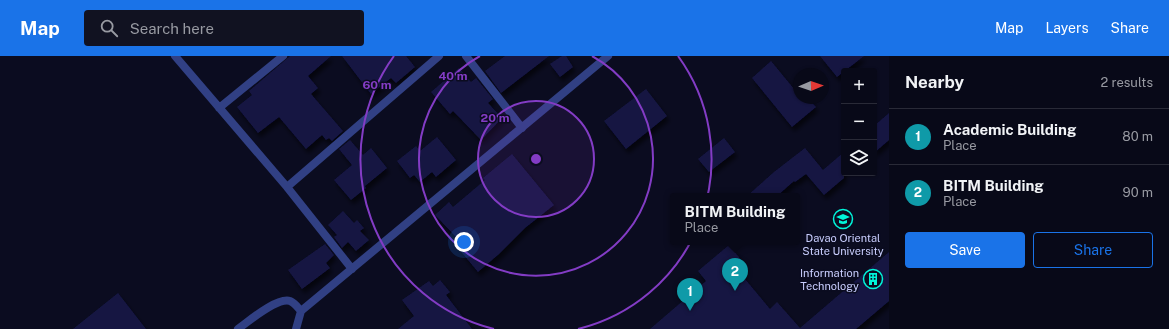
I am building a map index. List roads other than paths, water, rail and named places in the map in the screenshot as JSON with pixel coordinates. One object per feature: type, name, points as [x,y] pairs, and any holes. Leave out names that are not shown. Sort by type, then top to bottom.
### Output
[{"type":"street","points":[[174,56],[287,187],[352,269]]},
{"type":"street","points":[[219,108],[283,56]]},
{"type":"street","points":[[287,187],[439,56]]},
{"type":"street","points":[[466,56],[522,128]]},
{"type":"street","points":[[296,329],[301,311],[607,56]]},
{"type":"street","points":[[238,329],[274,304],[282,301],[294,303],[301,311]]},
{"type":"place","name":"Davao Oriental State University","points":[[843,219]]},
{"type":"place","name":"Information Technology","points":[[873,279]]},
{"type":"place","name":"BITM Building","points":[[735,291]]},
{"type":"place","name":"Academic Building","points":[[690,311]]}]
